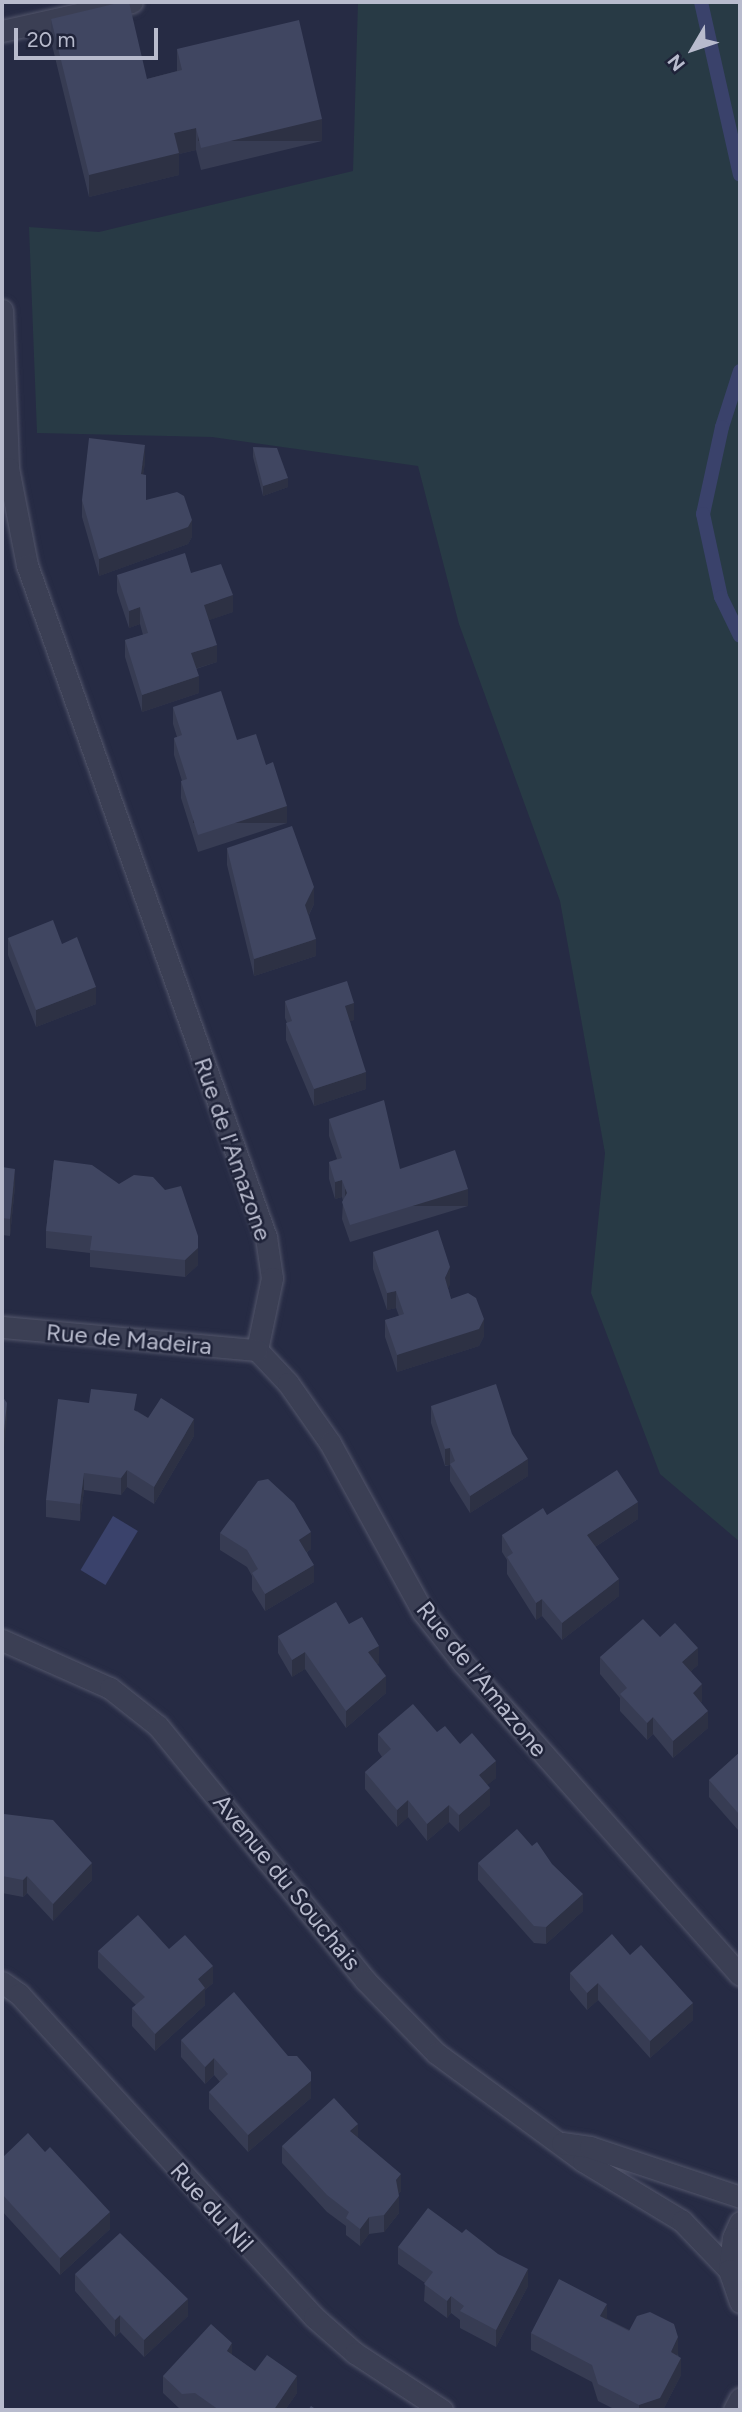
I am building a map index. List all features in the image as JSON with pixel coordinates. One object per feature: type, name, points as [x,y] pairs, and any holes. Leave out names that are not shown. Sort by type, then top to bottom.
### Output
[{"type":"street","points":[[2,31],[132,2]]},
{"type":"street","name":"Rue de l'Amazone","points":[[2,310],[8,468],[27,565],[266,1237],[272,1278],[257,1350],[288,1383],[330,1443],[423,1612],[463,1663],[740,1975]]},
{"type":"street","name":"Rue de Madeira","points":[[2,1326],[257,1350]]},
{"type":"street","name":"Avenue du Souchais","points":[[2,1640],[110,1688],[158,1726],[401,2019],[471,2083],[562,2143],[583,2161],[682,2221],[729,2270]]},
{"type":"street","name":"Rue du Nil","points":[[2,1982],[19,1994],[314,2317],[355,2353],[442,2410]]},
{"type":"street","name":"Avenue du Souchais","points":[[562,2143],[590,2147],[740,2197]]},
{"type":"street","points":[[740,2222],[733,2238],[729,2270],[740,2302]]},
{"type":"street","points":[[734,2410],[740,2398]]},
{"type":"shaded area","points":[[358,2],[740,2],[740,1542],[660,1474],[591,1293],[605,1153],[560,901],[459,624],[418,466],[212,437],[37,433],[29,227],[99,232],[353,171]]},
{"type":"water","points":[[113,1516],[138,1531],[105,1585],[81,1570]]},
{"type":"building","points":[[129,2],[147,79],[182,70],[177,49],[299,20],[322,119],[201,148],[196,128],[174,133],[179,153],[89,175],[51,19]]},
{"type":"building","points":[[89,438],[145,445],[141,474],[146,475],[146,500],[177,492],[184,496],[192,520],[188,527],[99,559],[82,500]]},
{"type":"building","points":[[253,447],[277,448],[288,478],[263,486]]},
{"type":"building","points":[[185,553],[191,573],[221,564],[233,595],[204,605],[217,645],[191,653],[199,676],[142,695],[125,640],[148,633],[140,607],[129,611],[117,575]]},
{"type":"building","points":[[221,691],[237,740],[256,734],[266,765],[273,762],[287,806],[198,835],[181,781],[187,779],[174,738],[182,735],[173,707]]},
{"type":"building","points":[[292,826],[314,887],[305,905],[316,939],[254,959],[227,848]]},
{"type":"building","points":[[53,920],[62,944],[77,937],[96,987],[36,1010],[8,938]]},
{"type":"building","points":[[347,981],[354,1003],[345,1006],[366,1072],[314,1089],[286,1023],[292,1021],[285,1001]]},
{"type":"building","points":[[384,1100],[400,1169],[455,1150],[468,1189],[350,1225],[342,1202],[347,1193],[342,1180],[335,1182],[329,1162],[342,1158],[329,1119]]},
{"type":"building","points":[[54,1160],[92,1165],[119,1184],[134,1175],[153,1177],[165,1190],[181,1186],[198,1236],[198,1248],[185,1260],[90,1250],[92,1236],[46,1231]]},
{"type":"building","points":[[2,1167],[15,1169],[10,1219],[2,1218]]},
{"type":"building","points":[[438,1230],[450,1267],[445,1278],[451,1299],[468,1293],[476,1298],[484,1319],[479,1329],[397,1355],[385,1320],[404,1314],[396,1291],[387,1293],[373,1252]]},
{"type":"building","points":[[496,1384],[512,1434],[528,1459],[470,1496],[450,1464],[455,1461],[450,1448],[445,1449],[431,1406]]},
{"type":"building","points":[[91,1389],[137,1394],[134,1410],[148,1418],[161,1398],[194,1419],[154,1487],[127,1470],[121,1478],[84,1473],[80,1504],[46,1500],[58,1399],[89,1403]]},
{"type":"building","points":[[2,1396],[7,1403],[2,1433]]},
{"type":"building","points":[[617,1470],[638,1502],[587,1535],[619,1579],[562,1623],[542,1599],[536,1603],[507,1557],[513,1553],[502,1535],[543,1508],[547,1515]]},
{"type":"building","points":[[268,1479],[294,1503],[311,1532],[299,1540],[314,1565],[265,1594],[252,1573],[258,1569],[247,1550],[220,1533],[258,1481]]},
{"type":"building","points":[[336,1602],[349,1624],[362,1617],[379,1646],[368,1652],[386,1676],[346,1711],[305,1652],[292,1660],[278,1636]]},
{"type":"building","points":[[643,1619],[660,1637],[675,1623],[698,1648],[682,1662],[702,1684],[693,1693],[708,1711],[673,1741],[653,1717],[647,1723],[620,1694],[627,1688],[600,1657]]},
{"type":"building","points":[[413,1704],[437,1732],[445,1726],[460,1744],[472,1733],[496,1761],[479,1775],[490,1788],[459,1815],[449,1805],[427,1824],[408,1800],[397,1810],[365,1772],[391,1749],[378,1734]]},
{"type":"building","points":[[740,1752],[740,1812],[738,1813],[709,1780]]},
{"type":"building","points":[[4,1814],[53,1820],[92,1863],[53,1904],[27,1876],[23,1880],[2,1876]]},
{"type":"building","points":[[517,1829],[532,1846],[537,1842],[552,1864],[583,1894],[546,1927],[534,1926],[478,1863]]},
{"type":"building","points":[[138,1915],[169,1949],[185,1935],[213,1966],[198,1979],[205,1988],[155,2034],[132,2008],[145,1997],[98,1951]]},
{"type":"building","points":[[612,1934],[630,1955],[641,1945],[693,2003],[650,2041],[598,1983],[587,1993],[570,1973]]},
{"type":"building","points":[[234,1992],[288,2056],[297,2056],[311,2072],[311,2081],[248,2135],[209,2092],[228,2074],[214,2058],[205,2067],[181,2040]]},
{"type":"building","points":[[334,2098],[358,2124],[350,2131],[401,2174],[396,2180],[399,2196],[384,2215],[369,2217],[360,2229],[346,2218],[349,2212],[327,2195],[282,2146]]},
{"type":"building","points":[[28,2133],[45,2152],[50,2147],[110,2212],[60,2258],[2,2194],[2,2158]]},
{"type":"building","points":[[428,2208],[462,2233],[466,2229],[498,2254],[528,2269],[496,2330],[460,2311],[464,2306],[451,2296],[447,2301],[424,2284],[433,2272],[398,2247]]},
{"type":"building","points":[[120,2233],[188,2299],[144,2340],[120,2315],[115,2320],[75,2274]]},
{"type":"building","points":[[559,2279],[607,2304],[600,2316],[629,2331],[637,2316],[650,2312],[674,2324],[678,2337],[671,2352],[681,2358],[660,2398],[639,2405],[598,2384],[592,2365],[531,2333]]},
{"type":"building","points":[[211,2324],[232,2343],[227,2351],[255,2371],[267,2355],[297,2376],[275,2410],[219,2410],[195,2393],[182,2394],[163,2376]]},
{"type":"waterway","points":[[701,2],[740,175]]},
{"type":"waterway","points":[[740,371],[722,427],[703,514],[721,597],[740,636]]}]
